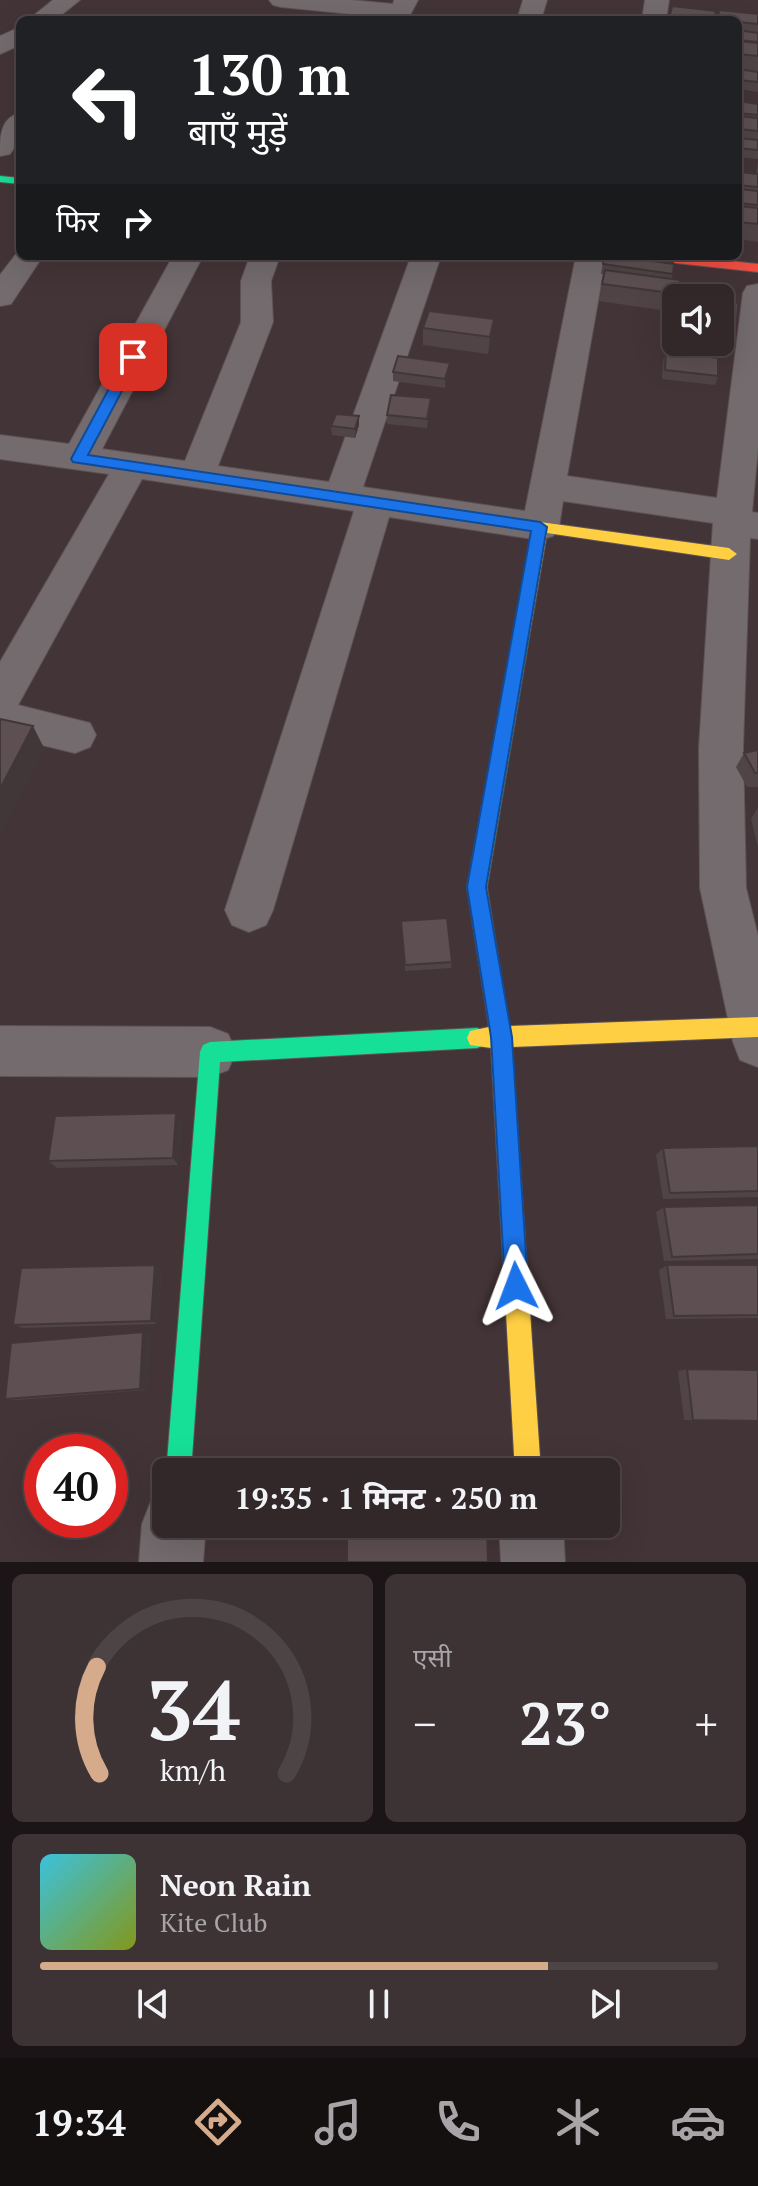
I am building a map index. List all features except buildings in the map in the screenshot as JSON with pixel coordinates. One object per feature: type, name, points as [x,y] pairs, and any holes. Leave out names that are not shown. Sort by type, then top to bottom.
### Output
[{"type":"street","points":[[46,16],[68,0]]},
{"type":"street","points":[[281,0],[402,11]]},
{"type":"street","points":[[0,148],[16,126]]},
{"type":"street","points":[[0,297],[25,260]]},
{"type":"street","points":[[79,459],[186,260]]},
{"type":"street","points":[[197,475],[257,322],[256,281],[264,260]]},
{"type":"street","points":[[249,910],[425,260]]},
{"type":"street","points":[[527,1458],[501,1037],[477,887],[590,260]]},
{"type":"street","points":[[685,260],[758,268]]},
{"type":"street","points":[[0,1051],[210,1052],[501,1037],[757,1032],[723,888],[721,748],[758,293]]},
{"type":"street","points":[[0,447],[540,527],[738,529]]},
{"type":"street","points":[[0,699],[132,465]]},
{"type":"street","points":[[548,486],[738,529]]},
{"type":"street","points":[[0,718],[75,735]]},
{"type":"street","points":[[179,1458],[210,1052]]},
{"type":"street","points":[[171,1562],[173,1538]]},
{"type":"street","points":[[532,1538],[533,1562]]},
{"type":"traffic: fast","points":[[0,179],[16,181]]},
{"type":"traffic: fast","points":[[497,1014],[477,887],[521,638]]},
{"type":"traffic: fast","points":[[179,1458],[210,1052],[477,1038]]},
{"type":"traffic: slow","points":[[521,638],[540,527],[729,554]]},
{"type":"traffic: slow","points":[[497,1014],[501,1037],[758,1027]]},
{"type":"traffic: slow","points":[[477,1038],[501,1037],[527,1458]]},
{"type":"traffic: jam","points":[[685,260],[758,268]]},
{"type":"route","points":[[133,357],[79,459],[540,527],[477,887],[501,1037],[516,1286]]}]
